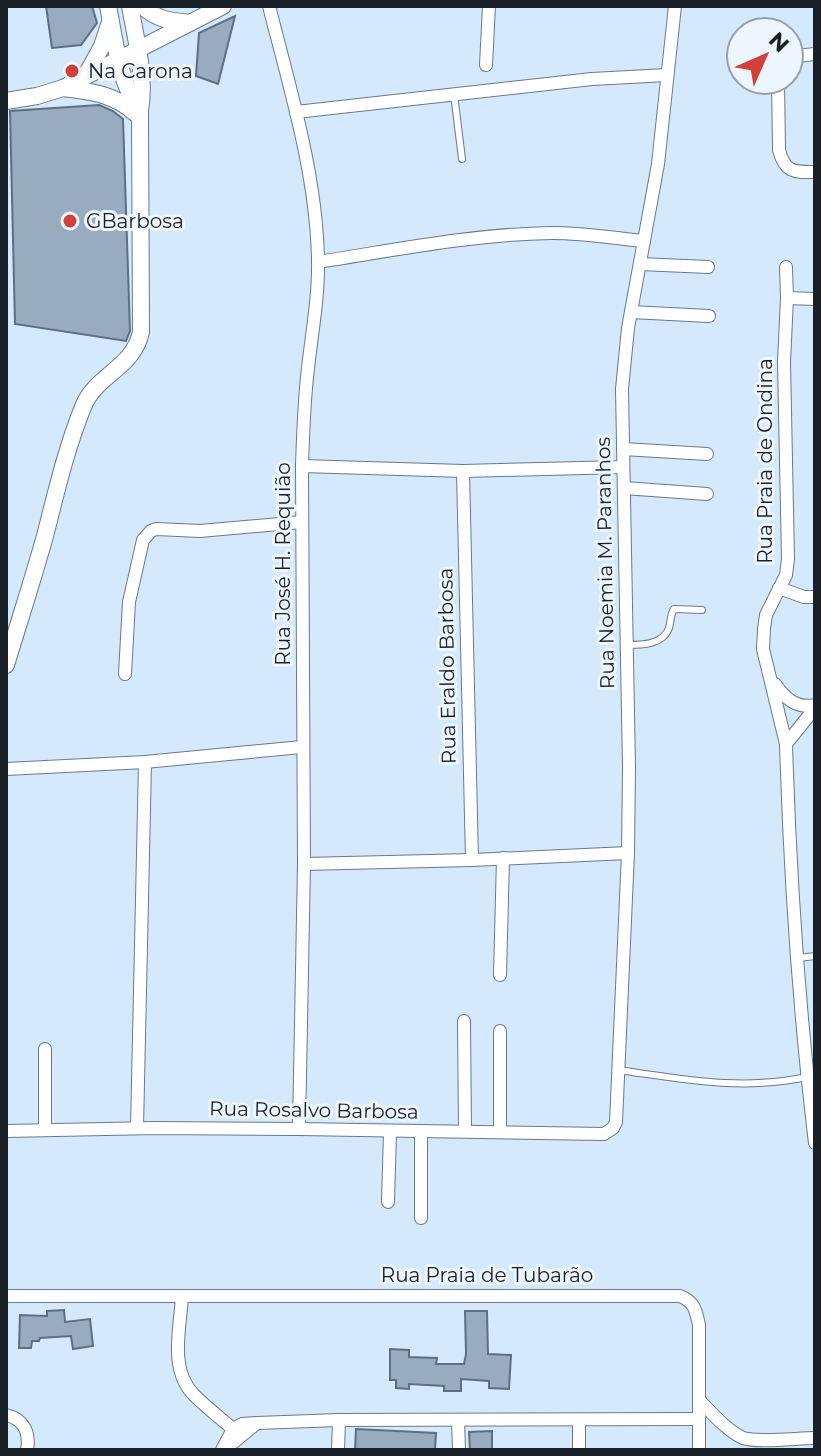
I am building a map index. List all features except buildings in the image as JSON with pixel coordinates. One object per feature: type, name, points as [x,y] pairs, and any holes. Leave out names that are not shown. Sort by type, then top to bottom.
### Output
[{"type":"street","points":[[6,665],[84,405],[98,384],[131,356],[141,332],[142,99],[130,6]]},
{"type":"street","points":[[142,6],[157,18],[192,23]]},
{"type":"street","points":[[7,98],[37,96],[63,88],[223,6]]},
{"type":"street","name":"Rua José H. Requião","points":[[269,6],[312,189],[318,262],[304,404],[302,466],[304,864],[299,1129]]},
{"type":"street","points":[[486,65],[489,6]]},
{"type":"street","name":"Rua Noemia M. Paranhos","points":[[616,1122],[629,767],[622,389],[631,312],[658,164],[675,6]]},
{"type":"street","points":[[109,13],[130,96],[140,114]]},
{"type":"street","points":[[85,77],[102,46],[109,13]]},
{"type":"street","points":[[296,112],[592,79],[667,75]]},
{"type":"street","points":[[63,88],[117,99],[140,114]]},
{"type":"street","points":[[778,96],[782,161],[794,172],[815,172]]},
{"type":"street","points":[[318,262],[514,235],[552,233],[644,241]]},
{"type":"street","points":[[640,264],[708,267]]},
{"type":"street","name":"Rua Praia de Ondina","points":[[786,267],[784,362],[788,559],[786,575],[766,615],[763,649],[786,744],[798,958],[809,1038],[807,1077],[815,1143]]},
{"type":"street","points":[[787,298],[815,299]]},
{"type":"street","points":[[631,312],[709,316]]},
{"type":"street","points":[[623,449],[707,454]]},
{"type":"street","points":[[302,466],[463,471],[623,467]]},
{"type":"street","name":"Rua Eraldo Barbosa","points":[[463,471],[472,860]]},
{"type":"street","points":[[624,488],[707,494]]},
{"type":"street","points":[[125,674],[129,602],[143,540],[151,531],[236,529],[302,522]]},
{"type":"street","points":[[779,588],[804,597],[815,597]]},
{"type":"street","points":[[773,682],[784,697],[794,703],[815,706]]},
{"type":"street","points":[[786,744],[815,706]]},
{"type":"street","points":[[6,769],[145,762],[302,747]]},
{"type":"street","points":[[137,1128],[145,762]]},
{"type":"street","points":[[304,864],[628,853]]},
{"type":"street","points":[[500,975],[503,858]]},
{"type":"street","points":[[464,1021],[465,1131]]},
{"type":"street","points":[[500,1031],[500,1131]]},
{"type":"street","points":[[45,1049],[45,1130]]},
{"type":"street","name":"Rua Rosalvo Barbosa","points":[[6,1131],[137,1128],[604,1134],[616,1122]]},
{"type":"street","points":[[388,1202],[390,1132]]},
{"type":"street","points":[[421,1132],[421,1218]]},
{"type":"street","name":"Rua Praia de Tubarão","points":[[6,1296],[680,1296],[694,1305],[699,1325],[699,1450]]},
{"type":"street","points":[[182,1297],[178,1354],[184,1383],[193,1395],[233,1429]]},
{"type":"street","points":[[699,1400],[730,1428],[741,1444],[815,1438]]},
{"type":"street","points":[[6,1415],[20,1421],[26,1429],[29,1440],[27,1450]]},
{"type":"street","points":[[223,1450],[233,1429],[242,1424],[257,1423],[699,1419]]},
{"type":"street","points":[[338,1450],[339,1420]]},
{"type":"street","points":[[458,1420],[459,1450]]},
{"type":"street","points":[[579,1420],[579,1450]]},
{"type":"street","points":[[223,1450],[257,1423]]},
{"type":"lane","points":[[454,94],[462,159]]},
{"type":"lane","points":[[627,645],[657,641],[668,632],[674,609],[702,610]]},
{"type":"lane","points":[[798,958],[815,956]]},
{"type":"lane","points":[[618,1070],[745,1085],[807,1077]]},
{"type":"place","name":"Na Carona","points":[[72,71]]},
{"type":"place","name":"GBarbosa","points":[[70,221]]}]
